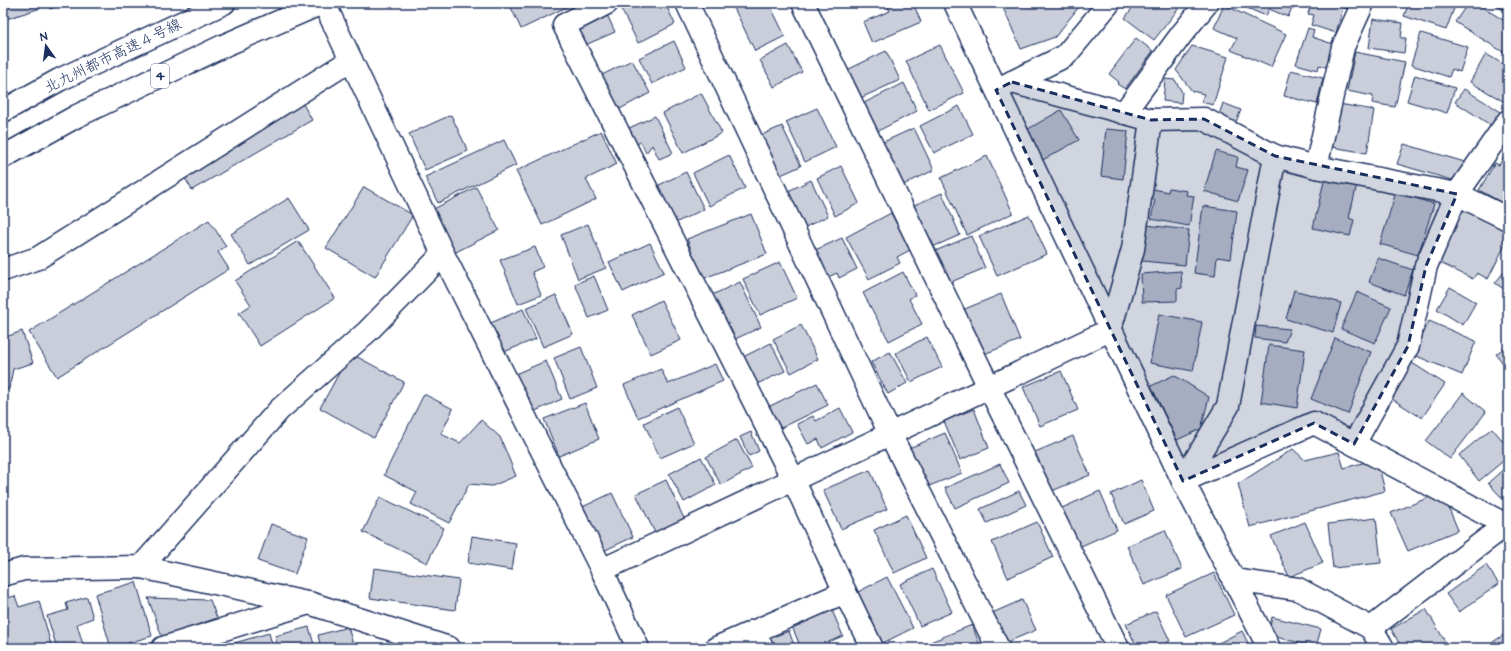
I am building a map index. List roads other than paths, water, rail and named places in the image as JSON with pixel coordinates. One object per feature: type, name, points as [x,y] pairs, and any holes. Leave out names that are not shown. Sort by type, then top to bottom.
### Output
[{"type":"main road","name":"北九州都市高速４号線","points":[[3,111],[59,80],[224,3]]},
{"type":"main road","points":[[323,3],[444,254],[602,570],[638,648]]},
{"type":"main road","name":"4","points":[[3,157],[78,116],[223,46],[323,3]]},
{"type":"main road","points":[[608,3],[564,25],[793,479],[872,648]]},
{"type":"main road","points":[[687,3],[890,434],[998,648]]},
{"type":"main road","points":[[802,3],[1118,648]]},
{"type":"main road","points":[[955,3],[1004,86],[1110,330],[1183,481],[1269,648]]},
{"type":"main road","points":[[1004,86],[1065,56],[1109,3]]},
{"type":"main road","points":[[1124,113],[1181,35],[1207,3]]},
{"type":"main road","points":[[1316,167],[1343,47],[1363,3]]},
{"type":"main road","points":[[3,270],[38,258],[351,60]]},
{"type":"main road","points":[[1004,86],[1151,120],[1204,119],[1275,156],[1316,167],[1457,194],[1508,219]]},
{"type":"main road","points":[[602,570],[1110,330],[1133,249],[1151,120]]},
{"type":"main road","points":[[1354,444],[1408,346],[1426,266],[1457,194],[1508,121]]},
{"type":"main road","points":[[1183,481],[1228,406],[1275,156]]},
{"type":"main road","points":[[141,567],[279,410],[368,332],[444,254]]},
{"type":"main road","points":[[1183,481],[1314,423],[1508,524],[1371,628]]},
{"type":"main road","points":[[3,575],[24,569],[141,567],[309,603],[449,648]]},
{"type":"main road","points":[[1233,580],[1298,589],[1371,628],[1383,648]]},
{"type":"main road","points":[[716,648],[758,640],[845,592]]},
{"type":"main road","points":[[163,648],[309,603]]}]
